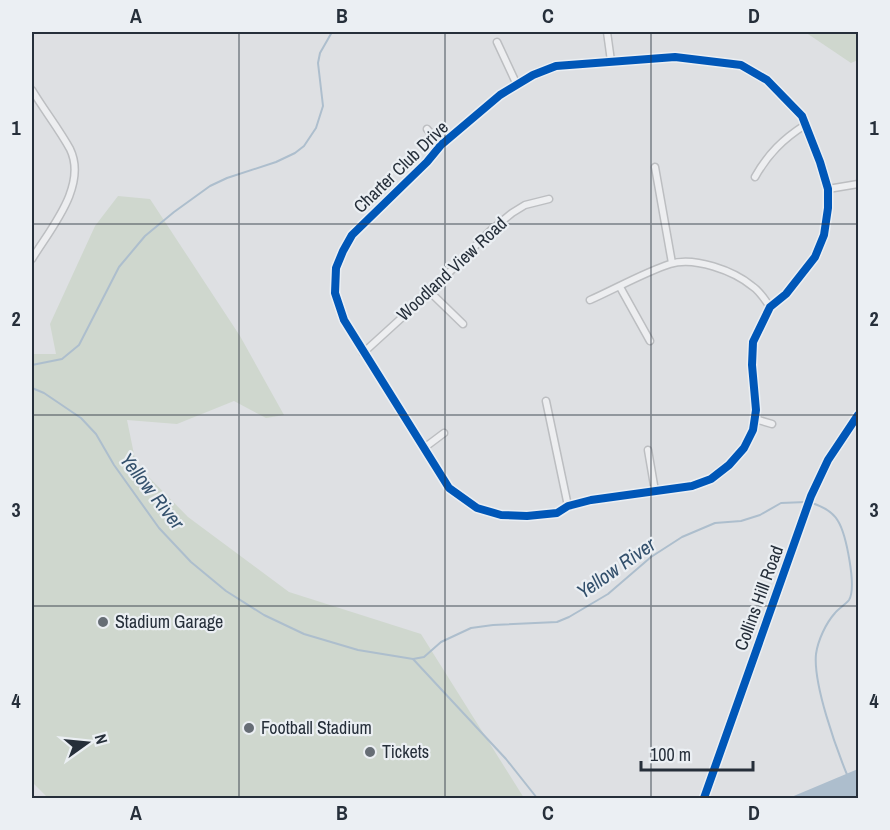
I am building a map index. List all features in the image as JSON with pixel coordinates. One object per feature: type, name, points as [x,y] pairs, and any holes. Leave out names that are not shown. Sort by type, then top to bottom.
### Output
[{"type":"street","points":[[607,32],[611,61]]},
{"type":"street","points":[[497,42],[517,86]]},
{"type":"street","name":"Charter Club Drive","points":[[675,57],[741,65],[767,80],[802,116],[806,125],[828,189],[824,234],[815,257],[786,294],[770,307],[753,342],[752,365],[756,410],[753,430],[744,448],[729,465],[711,479],[692,486],[591,500],[568,506],[556,513],[527,516],[501,515],[477,508],[449,488],[344,320],[335,293],[336,268],[352,236],[441,146],[500,95],[533,75],[556,66],[611,61],[675,57]]},
{"type":"street","points":[[32,90],[70,150],[75,167],[71,195],[32,259]]},
{"type":"street","points":[[755,177],[766,158],[786,138],[806,125]]},
{"type":"street","points":[[427,129],[441,146]]},
{"type":"street","points":[[655,167],[672,263]]},
{"type":"street","points":[[828,189],[858,184]]},
{"type":"street","name":"Woodland View Road","points":[[363,353],[430,292],[490,231],[512,213],[525,206],[549,199]]},
{"type":"street","points":[[590,300],[672,263],[690,262],[717,267],[737,275],[755,287],[770,307]]},
{"type":"street","points":[[620,287],[650,341]]},
{"type":"street","points":[[430,292],[463,324]]},
{"type":"street","points":[[546,401],[568,506]]},
{"type":"street","name":"Collins Hill Road","points":[[704,798],[811,496],[828,460],[858,415]]},
{"type":"street","points":[[754,419],[772,424]]},
{"type":"street","points":[[424,448],[444,433]]},
{"type":"street","points":[[648,450],[655,491]]},
{"type":"shaded area","points":[[805,32],[858,32],[858,60],[851,63]]},
{"type":"shaded area","points":[[118,196],[150,199],[240,336],[284,415],[266,418],[234,401],[177,424],[127,420],[136,464],[188,517],[289,592],[421,634],[524,798],[48,798],[32,782],[32,354],[56,354],[50,324],[95,226]]},
{"type":"water","points":[[858,769],[858,798],[789,798]]},
{"type":"waterway","points":[[32,365],[62,359],[79,345],[119,267],[145,236],[174,212],[210,186],[276,162],[304,146],[316,128],[323,106],[318,63],[320,53],[332,32]]},
{"type":"waterway","name":"Yellow River","points":[[32,388],[44,393],[81,418],[96,434],[114,465],[159,528],[191,562],[226,591],[264,615],[304,634],[358,650],[413,659],[424,657],[441,642],[471,628],[557,622],[608,594],[651,557],[682,537],[715,523],[741,521],[760,515],[781,503],[806,502]]},
{"type":"waterway","name":"Yellow River","points":[[812,503],[826,510],[838,521],[847,548],[851,573],[852,584],[849,600],[829,622],[816,654],[818,682],[822,698],[848,777]]},
{"type":"waterway","points":[[413,659],[506,759],[537,798]]},
{"type":"cycle path","points":[[675,57],[741,65],[767,80],[802,116],[828,189],[824,235],[815,257],[786,294],[770,307],[753,342],[752,365],[756,410],[753,430],[744,448],[729,465],[711,479],[692,486],[591,500],[568,506],[557,513],[527,516],[501,515],[477,508],[449,488],[344,320],[335,293],[336,268],[343,251],[352,235],[427,162],[441,145],[500,95],[533,75],[556,66],[675,57]]},
{"type":"cycle path","points":[[704,798],[811,496],[828,460],[858,415]]},
{"type":"place","name":"Stadium Garage","points":[[103,622]]},
{"type":"place","name":"Football Stadium","points":[[249,728]]},
{"type":"place","name":"Tickets","points":[[370,752]]}]
